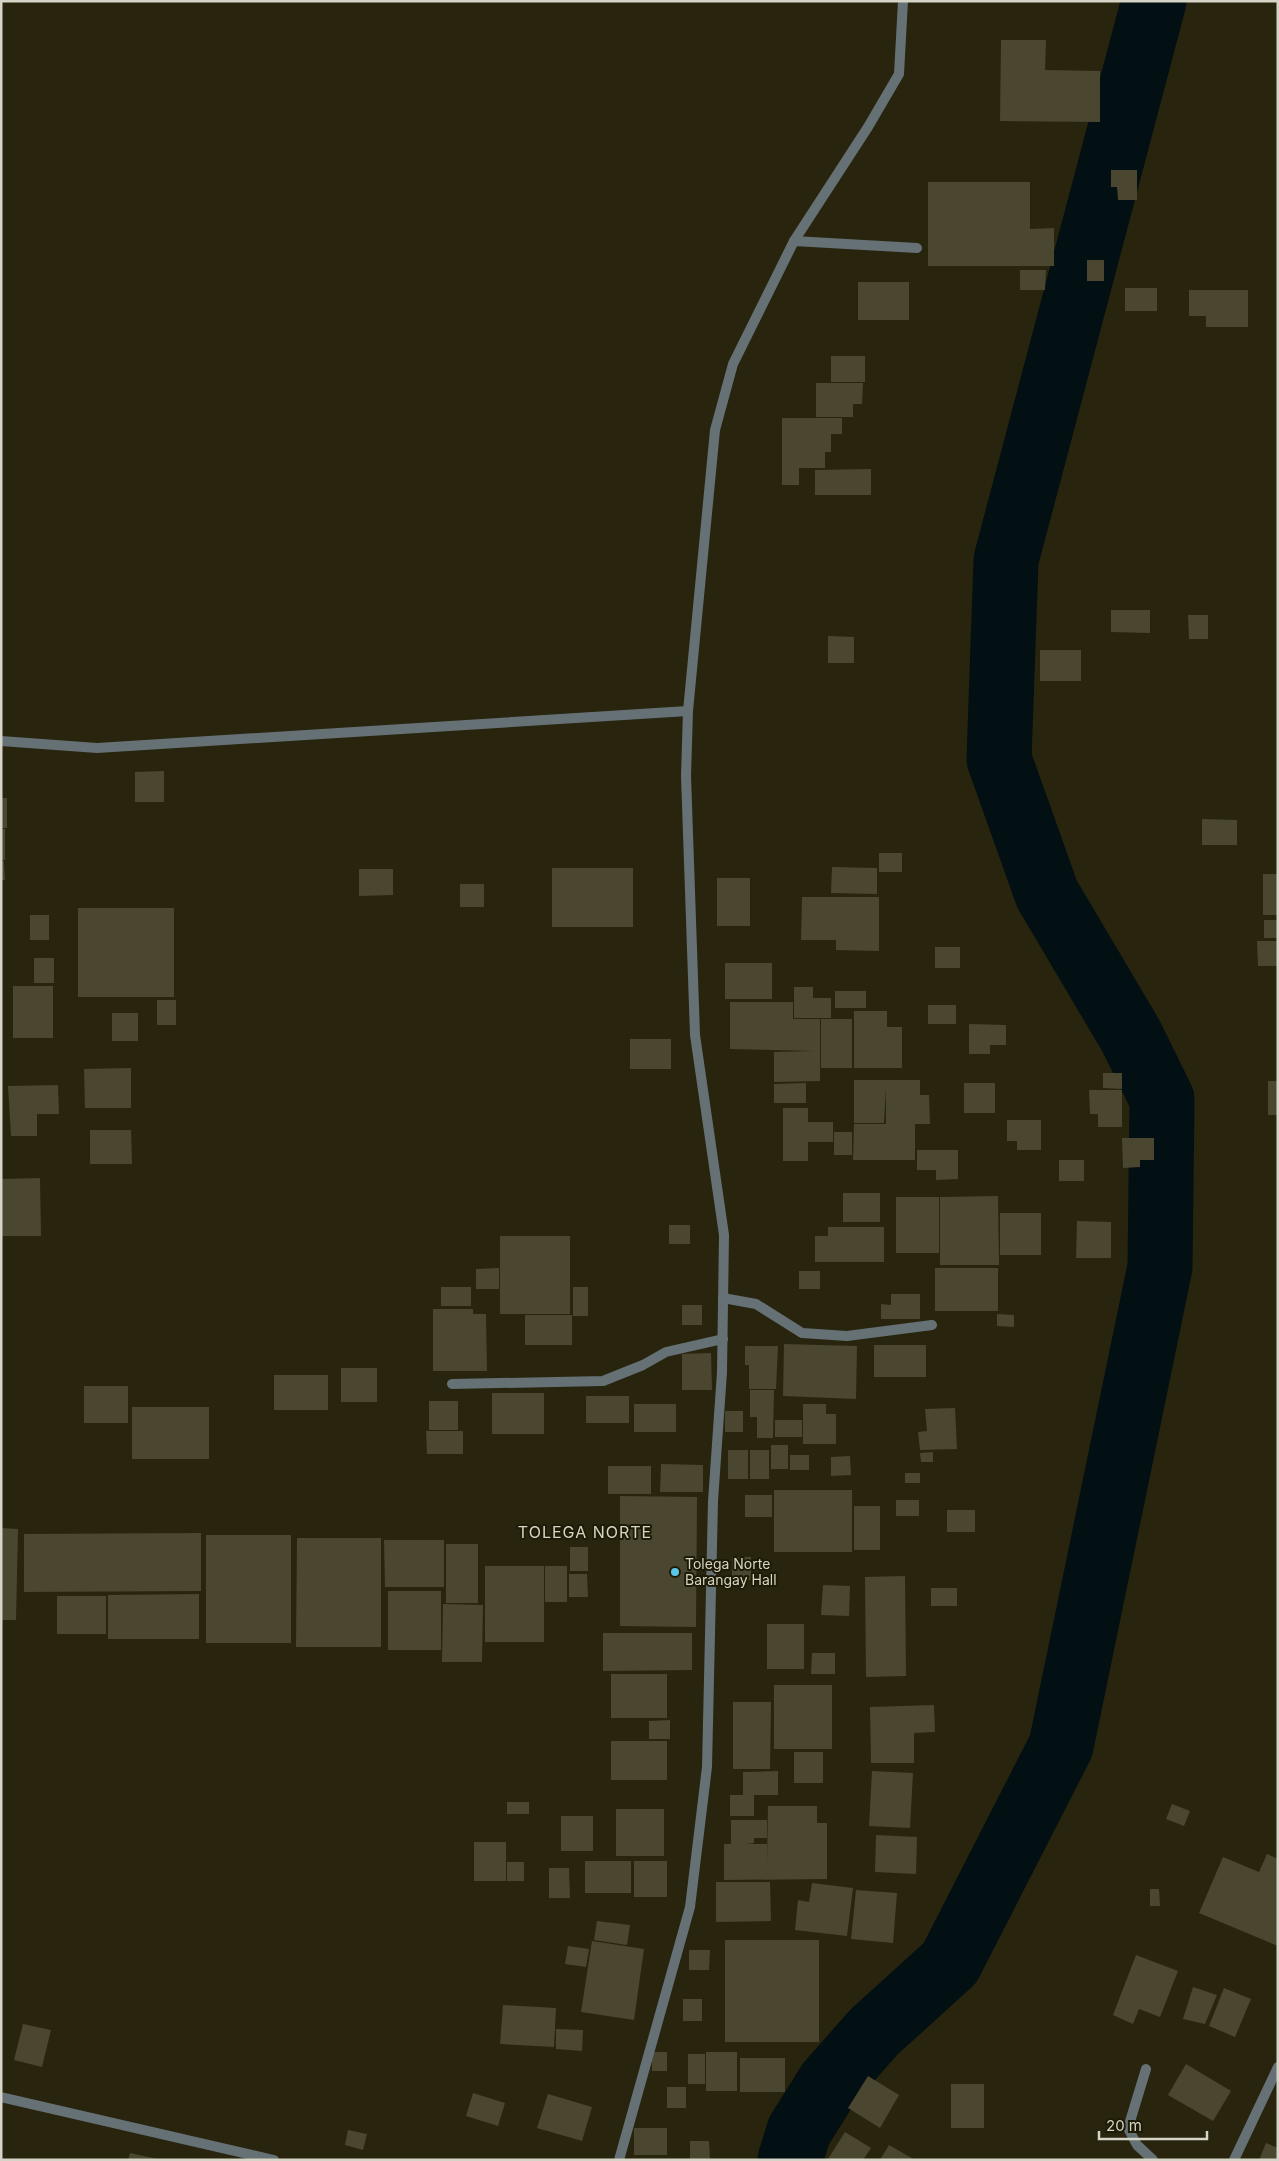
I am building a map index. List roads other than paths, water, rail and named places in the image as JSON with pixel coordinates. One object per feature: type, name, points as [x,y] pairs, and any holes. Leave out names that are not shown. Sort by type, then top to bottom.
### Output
[{"type":"street","points":[[619,2160],[680,1944],[692,1888],[707,1767],[713,1501],[723,1339],[724,1235],[695,1035],[686,776],[688,711],[715,430],[733,364],[794,241],[868,127],[899,74],[903,1]]},
{"type":"street","points":[[794,241],[917,248]]},
{"type":"street","points":[[1,741],[97,748],[688,711]]},
{"type":"street","points":[[723,1298],[756,1304],[802,1333],[847,1336],[932,1325]]},
{"type":"street","points":[[452,1384],[603,1381],[643,1365],[666,1352],[723,1339]]},
{"type":"street","points":[[1234,2160],[1278,2067]]},
{"type":"street","points":[[1146,2068],[1128,2128],[1137,2146],[1153,2160]]},
{"type":"street","points":[[1,2097],[274,2160]]},
{"type":"waterway","points":[[790,2160],[799,2131],[829,2083],[874,2032],[950,1963],[1061,1746],[1160,1267],[1162,1099],[1131,1036],[1047,894],[999,759],[1006,560],[1154,1]]},
{"type":"place","name":"Tolega Norte Barangay Hall","points":[[675,1572]]},
{"type":"district","name":"TOLEGA NORTE","points":[[585,1532]]}]
